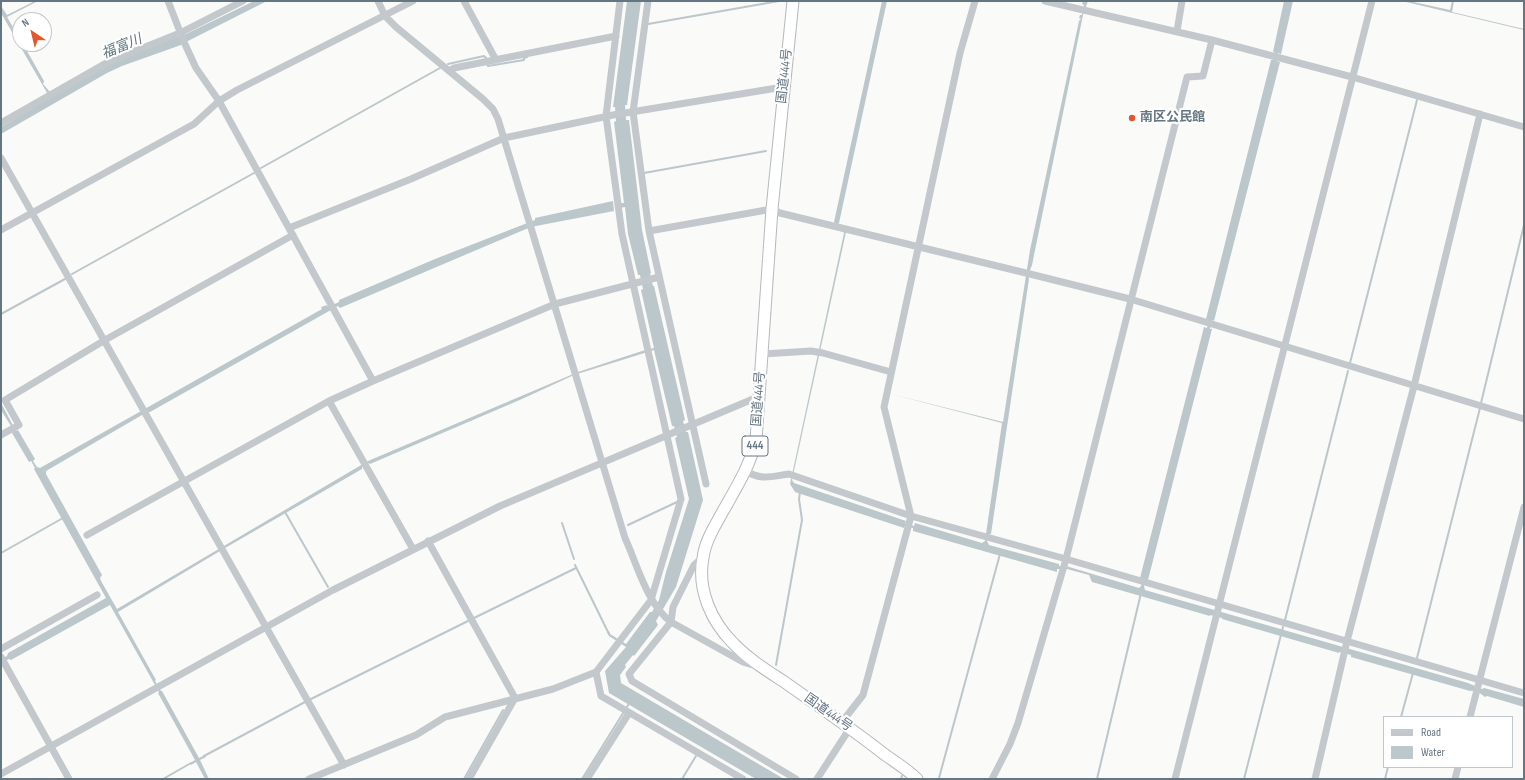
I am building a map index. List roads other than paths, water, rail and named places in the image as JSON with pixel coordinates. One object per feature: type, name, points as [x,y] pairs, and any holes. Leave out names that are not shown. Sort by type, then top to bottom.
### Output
[{"type":"highway","name":"国道444号","points":[[793,1],[783,87],[772,209],[756,440],[753,455],[746,471],[714,527],[703,557],[702,570],[704,593],[710,612],[733,644],[918,779]]},
{"type":"street","points":[[168,1],[196,68],[219,101],[374,380]]},
{"type":"street","points":[[1,123],[108,62],[182,37],[243,1]]},
{"type":"street","points":[[378,1],[385,16],[396,27],[483,99],[493,110],[498,119],[626,538],[651,600],[668,620],[743,662],[764,668]]},
{"type":"street","points":[[1,230],[194,124],[219,101],[237,90],[413,1]]},
{"type":"street","points":[[464,1],[496,60]]},
{"type":"street","points":[[309,779],[416,735],[445,717],[553,689],[596,672],[616,652],[619,641],[651,600],[681,499],[669,434],[636,283],[622,234],[610,115],[620,1]]},
{"type":"street","points":[[648,1],[630,112],[656,278],[706,484]]},
{"type":"street","points":[[817,779],[862,696],[910,523],[884,407],[960,53],[975,1]]},
{"type":"street","points":[[1045,1],[1212,40],[1352,77],[1524,127]]},
{"type":"street","points":[[1177,31],[1182,1]]},
{"type":"street","points":[[1174,779],[1372,1]]},
{"type":"street","points":[[448,70],[616,36]]},
{"type":"street","points":[[992,779],[1010,744],[1018,723],[1064,565],[1187,77],[1203,76],[1212,40]]},
{"type":"street","points":[[289,228],[411,179],[504,138],[610,115],[783,87]]},
{"type":"street","points":[[1315,779],[1346,644],[1414,386],[1480,114]]},
{"type":"street","points":[[1,158],[344,765]]},
{"type":"street","points":[[649,231],[772,209],[780,214],[1130,299],[1284,347],[1524,418]]},
{"type":"street","points":[[1,435],[20,425],[5,400],[105,340],[293,235]]},
{"type":"street","points":[[87,536],[329,401],[374,380],[555,304],[656,278]]},
{"type":"street","points":[[763,354],[819,352],[891,372]]},
{"type":"street","points":[[1,774],[266,627],[428,541],[500,506],[760,396]]},
{"type":"street","points":[[329,401],[413,549]]},
{"type":"street","points":[[746,471],[751,475],[769,478],[792,476],[910,523],[987,537],[1064,565],[1144,583],[1218,607],[1346,644],[1478,686],[1524,693]]},
{"type":"street","points":[[1470,716],[1524,507]]},
{"type":"street","points":[[428,541],[515,698]]},
{"type":"street","points":[[703,557],[694,565],[668,620],[632,664],[630,674],[632,681],[796,779]]},
{"type":"street","points":[[1,649],[97,595]]},
{"type":"street","points":[[2,659],[69,779]]},
{"type":"street","points":[[596,672],[601,696],[743,779]]},
{"type":"street","points":[[469,779],[515,698]]},
{"type":"street","points":[[587,779],[626,711]]},
{"type":"street","points":[[1454,779],[1458,768]]},
{"type":"water","points":[[35,1],[38,1],[17,12],[13,12]]},
{"type":"water","points":[[254,1],[267,1],[186,42],[182,42],[181,45],[122,66],[107,73],[1,134],[1,127],[50,98],[23,52],[28,52],[44,81],[43,84],[50,92],[121,59],[178,37],[181,39],[184,35]]},
{"type":"water","points":[[627,1],[641,1],[627,105],[625,105],[626,120],[629,120],[642,230],[650,274],[685,420],[683,421],[686,432],[688,432],[703,500],[676,587],[656,621],[658,625],[634,656],[633,655],[625,665],[626,667],[620,675],[621,683],[784,779],[756,779],[609,693],[605,671],[626,647],[609,636],[607,632],[609,631],[610,634],[626,644],[650,612],[652,612],[659,600],[666,572],[689,499],[675,438],[677,437],[674,426],[672,426],[654,350],[574,375],[522,399],[370,464],[369,463],[362,467],[362,469],[118,612],[199,758],[205,755],[206,757],[200,760],[209,779],[205,779],[196,762],[191,765],[190,763],[195,760],[110,605],[11,660],[9,659],[1,663],[1,659],[7,656],[8,653],[106,598],[34,469],[35,468],[31,461],[29,462],[12,433],[14,431],[1,410],[1,403],[16,431],[18,430],[35,459],[33,461],[37,467],[40,468],[322,309],[321,307],[327,305],[328,307],[339,302],[339,300],[435,259],[535,220],[535,218],[613,201],[614,211],[526,229],[340,308],[338,306],[150,412],[142,415],[46,471],[46,474],[102,575],[100,578],[101,581],[117,609],[368,461],[578,372],[654,348],[641,290],[643,289],[640,275],[638,275],[628,234],[625,207],[620,208],[620,203],[624,203],[614,122],[616,121],[615,107],[613,107]]},
{"type":"water","points":[[882,1],[887,1],[838,223],[846,232],[792,480],[794,483],[906,521],[905,523],[914,526],[915,523],[982,543],[985,541],[1002,423],[891,394],[1003,422],[1030,250],[1079,21],[1081,19],[1079,18],[1080,15],[1082,15],[1084,5],[1082,4],[1083,1],[1088,1],[1083,15],[1032,265],[1028,275],[1029,279],[991,534],[989,534],[987,541],[989,545],[1139,588],[1143,579],[1140,578],[1204,327],[1207,328],[1209,320],[1206,319],[1271,60],[1275,60],[1276,53],[1273,52],[1284,1],[1293,1],[1281,54],[1278,53],[1276,61],[1280,62],[1214,321],[1212,320],[1210,329],[1212,329],[1148,580],[1146,579],[1144,586],[1145,590],[1468,683],[1482,689],[1484,688],[1524,699],[1524,707],[1487,696],[1485,697],[1476,692],[1351,657],[1351,655],[1339,653],[1222,618],[1210,616],[1092,582],[1089,575],[1067,569],[1057,569],[1057,572],[913,531],[913,528],[905,526],[904,528],[795,492],[790,484],[844,233],[834,222]]},
{"type":"water","points":[[1402,1],[1409,1],[1450,10],[1452,1],[1454,1],[1452,12],[1524,30]]},
{"type":"water","points":[[1,6],[7,15],[12,12],[12,14],[7,17],[12,25],[12,32],[1,13]]},
{"type":"waterway","points":[[648,24],[779,1]]},
{"type":"waterway","points":[[448,64],[484,56],[486,58]]},
{"type":"waterway","points":[[487,64],[488,66],[524,60],[524,58],[527,57]]},
{"type":"waterway","points":[[261,168],[440,68]]},
{"type":"waterway","points":[[1350,363],[1417,100]]},
{"type":"waterway","points":[[644,173],[766,151]]},
{"type":"waterway","points":[[72,274],[254,173]]},
{"type":"waterway","points":[[1481,403],[1524,225]]},
{"type":"waterway","points":[[1,314],[65,279]]},
{"type":"waterway","points":[[1285,620],[1348,371]]},
{"type":"waterway","points":[[1417,658],[1480,408]]},
{"type":"waterway","points":[[776,665],[802,520],[799,499],[800,492]]},
{"type":"waterway","points":[[628,525],[677,502]]},
{"type":"waterway","points":[[285,512],[328,587]]},
{"type":"waterway","points":[[1,553],[63,518]]},
{"type":"waterway","points":[[562,523],[574,559]]},
{"type":"waterway","points":[[939,778],[1000,554]]},
{"type":"waterway","points":[[575,565],[609,634]]},
{"type":"waterway","points":[[474,618],[576,568]]},
{"type":"waterway","points":[[1097,779],[1141,593]]},
{"type":"waterway","points":[[311,699],[468,621]]},
{"type":"waterway","points":[[1244,779],[1283,627]]},
{"type":"waterway","points":[[1401,716],[1413,673]]},
{"type":"waterway","points":[[204,756],[305,702]]},
{"type":"waterway","points":[[582,779],[630,702]]},
{"type":"waterway","points":[[464,779],[503,710]]},
{"type":"waterway","points":[[682,779],[696,756]]},
{"type":"waterway","points":[[163,779],[191,763]]},
{"type":"waterway","points":[[1385,779],[1388,768]]},
{"type":"place","name":"南区公民館","points":[[1132,118]]},
{"type":"water label","name":"福富川","points":[[122,47]]}]
